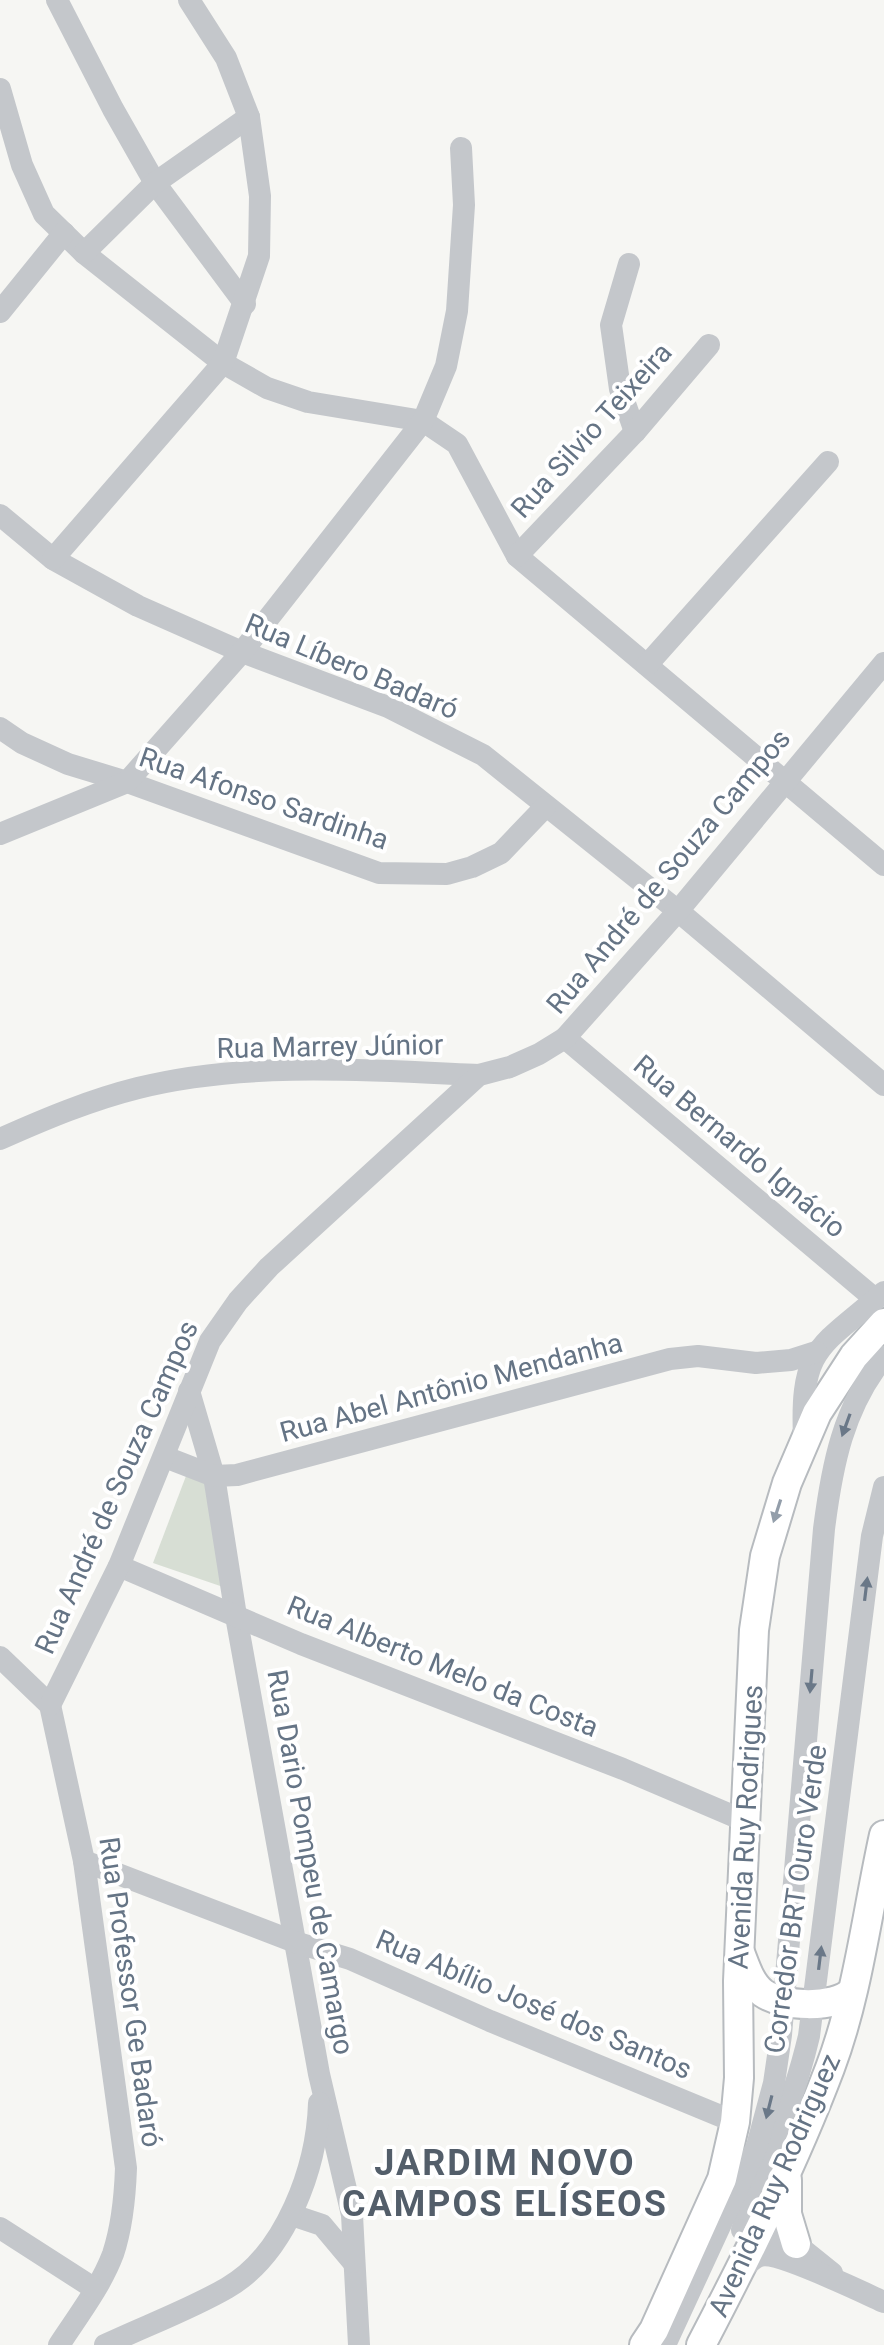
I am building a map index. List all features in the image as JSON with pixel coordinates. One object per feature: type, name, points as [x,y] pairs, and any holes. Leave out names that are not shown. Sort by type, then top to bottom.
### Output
[{"type":"main road","name":"Avenida Ruy Rodrigues","points":[[644,2345],[730,2225],[722,2179],[735,2122],[739,2078],[739,1950],[758,1598],[773,1524],[804,1440],[881,1305]]},
{"type":"main road","name":"Avenida Ruy Rodriguez","points":[[701,2345],[739,2271],[730,2225],[790,2163],[830,2067],[852,1992],[884,1835]]},
{"type":"main road","points":[[739,1950],[757,1987],[764,1993],[784,2000],[814,2004],[834,2003],[852,1992]]},
{"type":"main road","points":[[790,2163],[787,2214],[796,2244]]},
{"type":"street","points":[[57,0],[155,183],[245,304]]},
{"type":"street","points":[[53,559],[223,363],[259,256],[260,196],[249,117],[226,58],[189,0]]},
{"type":"street","points":[[0,89],[22,165],[44,214],[84,253],[223,363],[267,388],[308,402],[423,421],[457,444],[517,556],[884,865]]},
{"type":"street","points":[[84,253],[155,183],[249,117]]},
{"type":"street","points":[[0,834],[127,782],[242,652],[423,421],[446,366],[457,311],[464,205],[461,148]]},
{"type":"street","points":[[0,312],[64,233]]},
{"type":"street","points":[[629,264],[611,325],[620,389],[635,432]]},
{"type":"street","name":"Rua Silvio Teixeira","points":[[517,556],[635,432],[709,345]]},
{"type":"street","points":[[647,665],[828,462]]},
{"type":"street","name":"Rua Líbero Badaró","points":[[0,515],[53,559],[138,606],[242,652],[388,707],[483,755],[678,911],[884,1085]]},
{"type":"street","name":"Rua André de Souza Campos","points":[[50,1705],[119,1566],[210,1341],[238,1301],[269,1267],[479,1075],[510,1067],[565,1038],[678,911],[884,663]]},
{"type":"street","name":"Rua Afonso Sardinha","points":[[0,728],[22,743],[68,764],[127,782],[379,873],[447,874],[472,867],[501,853],[545,807]]},
{"type":"street","name":"Rua Bernardo Ignácio","points":[[565,1038],[881,1305]]},
{"type":"street","name":"Rua Marrey Júnior","points":[[0,1139],[82,1105],[139,1088],[200,1078],[288,1070],[479,1075]]},
{"type":"street","points":[[804,1440],[805,1379],[816,1352],[881,1305]]},
{"type":"street","name":"Rua Abel Antônio Mendanha","points":[[165,1457],[214,1476],[237,1475],[670,1359],[698,1356],[756,1363],[791,1360],[816,1352]]},
{"type":"street","name":"Rua Abel Antônio Mendanha","points":[[756,1363],[786,1380],[803,1400]]},
{"type":"street","name":"Corredor BRT Ouro Verde","points":[[682,2345],[730,2225],[768,2112],[781,2035],[824,1529],[832,1473],[858,1393],[880,1365]]},
{"type":"street","name":"Rua Dario Pompeu de Camargo","points":[[189,1391],[214,1476],[236,1616],[319,2074],[352,2215],[359,2345]]},
{"type":"street","name":"Corredor BRT Ouro Verde","points":[[665,2345],[772,2153],[799,2079],[814,2004],[872,1536],[884,1487]]},
{"type":"street","name":"Rua Alberto Melo da Costa","points":[[119,1566],[745,1821]]},
{"type":"street","points":[[0,1657],[50,1705]]},
{"type":"street","name":"Rua Professor Ge Badaró","points":[[50,1705],[84,1861],[126,2168],[125,2196],[113,2253],[95,2289],[59,2345]]},
{"type":"street","name":"Rua Abílio José dos Santos","points":[[84,1861],[295,1942],[350,1959],[490,2021],[735,2122]]},
{"type":"street","points":[[105,2345],[228,2287],[260,2259],[292,2215],[310,2169],[318,2131],[319,2074]]},
{"type":"street","points":[[292,2215],[322,2225],[353,2262]]},
{"type":"street","points":[[730,2225],[796,2244],[841,2282]]},
{"type":"street","points":[[0,2228],[95,2289]]},
{"type":"street","points":[[739,2271],[759,2256],[772,2256],[884,2302]]},
{"type":"shaded area","points":[[186,1476],[211,1485],[229,1589],[153,1563]]},
{"type":"district","name":"JARDIM NOVO CAMPOS ELÍSEOS","points":[[505,2182]]}]
